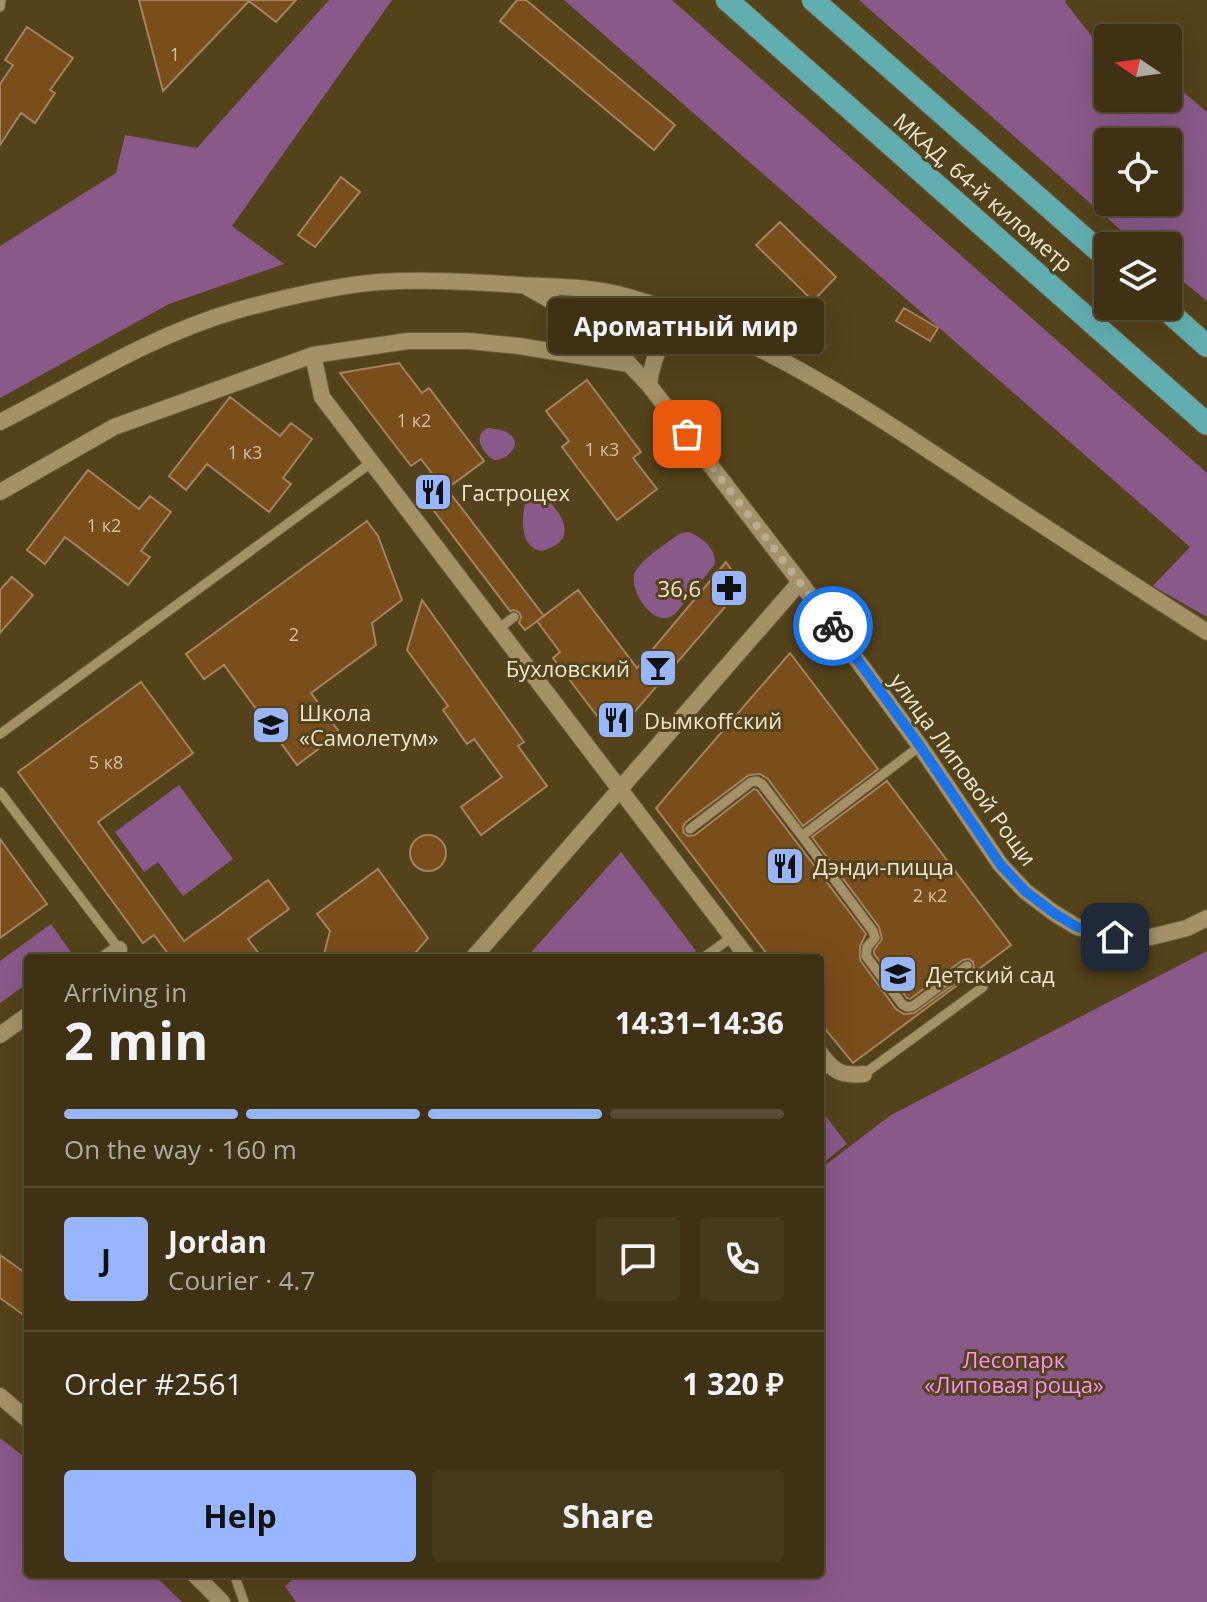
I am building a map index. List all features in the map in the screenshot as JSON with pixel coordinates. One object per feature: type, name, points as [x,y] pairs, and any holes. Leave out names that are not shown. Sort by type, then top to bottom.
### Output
[{"type":"highway","name":"МКАД, 64-й километр","points":[[727,0],[1207,424]]},
{"type":"highway","name":"МКАД, 64-й километр","points":[[813,0],[1094,247]]},
{"type":"highway","points":[[1178,320],[1207,346]]},
{"type":"street","points":[[0,422],[134,351],[233,312],[313,291],[378,282],[450,281],[573,286],[622,295],[694,319],[743,339],[805,372],[1207,632]]},
{"type":"street","name":"улица Липовой Рощи","points":[[524,285],[596,326],[649,385],[800,582],[920,746],[1000,864],[1025,891],[1077,927],[1115,937],[1151,937],[1187,928],[1207,918]]},
{"type":"street","points":[[649,385],[658,350],[667,336],[679,325],[694,319]]},
{"type":"street","points":[[0,492],[114,427],[313,355],[408,341],[469,341],[629,364]]},
{"type":"street","points":[[313,355],[322,397],[745,954]]},
{"type":"street","points":[[477,954],[800,582]]},
{"type":"street","points":[[0,1035],[24,1018]]},
{"type":"street","points":[[824,1065],[849,1075],[864,1074]]},
{"type":"street","points":[[0,1396],[24,1417]]},
{"type":"street","points":[[198,1578],[222,1602]]},
{"type":"lane","points":[[0,7],[1,0]]},
{"type":"lane","points":[[0,734],[372,462]]},
{"type":"lane","points":[[498,629],[514,617]]},
{"type":"lane","points":[[802,836],[920,746]]},
{"type":"lane","points":[[690,829],[751,782],[757,781],[873,931],[875,938],[867,947],[866,956],[902,1004],[913,1006],[967,966]]},
{"type":"lane","points":[[0,792],[116,954]]},
{"type":"lane","points":[[709,954],[732,937]]},
{"type":"lane","points":[[864,1074],[983,987]]},
{"type":"lane","points":[[235,1578],[244,1602]]},
{"type":"green space","points":[[329,0],[392,0],[232,226],[284,264],[169,304],[0,398],[0,246],[116,173],[125,135],[197,148]]},
{"type":"green space","points":[[564,0],[672,0],[1207,473],[1207,617],[1153,586],[1190,547]]},
{"type":"green space","points":[[859,0],[1066,0],[1094,39],[1094,112],[1182,112],[1182,91],[1207,112],[1207,301],[1182,280],[1182,232],[1123,232],[1105,216],[1182,216],[1182,128],[1094,128],[1094,206]]},
{"type":"green space","points":[[488,428],[504,431],[513,437],[515,442],[509,454],[494,460],[486,453],[480,444],[480,435]]},
{"type":"green space","points":[[536,489],[558,512],[565,528],[560,541],[543,551],[531,546],[524,533],[523,515],[527,498],[529,492]]},
{"type":"green space","points":[[689,532],[708,544],[715,564],[676,613],[668,618],[659,617],[642,602],[635,588],[634,575],[654,552],[681,533]]},
{"type":"green space","points":[[179,785],[233,859],[183,896],[158,862],[144,872],[115,832]]},
{"type":"green space","points":[[621,852],[696,951],[693,954],[530,954]]},
{"type":"green space","points":[[51,924],[71,952],[24,954],[24,986],[0,1003],[0,961]]},
{"type":"green space","name":"Лесопарк «Липовая роща»","points":[[1207,951],[1207,1602],[296,1602],[285,1586],[295,1578],[824,1578],[824,1166],[891,1115]]},
{"type":"green space","points":[[824,1116],[847,1144],[824,1162]]},
{"type":"green space","points":[[0,1438],[24,1457],[24,1578],[157,1578],[182,1602],[0,1602]]},
{"type":"building","points":[[139,0],[296,0],[276,22],[249,1],[163,91]]},
{"type":"building","points":[[517,0],[526,0],[675,125],[654,150],[500,21]]},
{"type":"building","points":[[27,27],[73,58],[50,90],[55,93],[35,123],[21,113],[0,145],[0,84],[13,65],[5,60]]},
{"type":"building","points":[[341,177],[360,192],[315,247],[298,235]]},
{"type":"building","points":[[780,222],[836,277],[813,301],[756,245]]},
{"type":"building","points":[[904,308],[938,328],[930,341],[896,321]]},
{"type":"building","points":[[399,363],[422,393],[429,388],[484,461],[445,490],[421,459],[411,466],[340,373]]},
{"type":"building","points":[[587,380],[641,452],[633,458],[657,489],[617,520],[562,447],[569,441],[546,411]]},
{"type":"building","points":[[230,397],[280,436],[291,423],[312,439],[283,478],[291,484],[269,512],[207,464],[186,490],[169,476]]},
{"type":"building","points":[[88,470],[139,509],[150,496],[171,512],[141,551],[150,557],[128,585],[65,537],[45,564],[27,550]]},
{"type":"building","points":[[447,489],[544,616],[525,630],[519,623],[519,612],[510,611],[428,503]]},
{"type":"building","points":[[367,521],[378,536],[402,600],[372,623],[376,645],[311,693],[340,733],[297,765],[224,665],[204,679],[186,654]]},
{"type":"building","points":[[726,562],[743,586],[613,737],[553,658],[560,652],[537,621],[578,590],[637,668]]},
{"type":"building","points":[[12,577],[33,595],[0,633],[0,590]]},
{"type":"building","points":[[422,600],[524,742],[518,746],[547,786],[481,835],[461,807],[502,777],[474,739],[467,744],[443,710],[448,706],[407,650]]},
{"type":"building","points":[[790,653],[878,769],[803,826],[768,779],[760,774],[749,775],[685,823],[684,833],[695,835],[754,789],[757,790],[866,934],[860,946],[860,960],[896,1009],[904,1014],[914,1013],[971,972],[973,962],[963,960],[910,999],[907,998],[874,954],[882,939],[879,927],[812,837],[887,781],[1011,945],[853,1063],[824,1028],[824,954],[767,954],[656,808]]},
{"type":"building","points":[[141,682],[193,753],[98,822],[184,941],[268,880],[289,909],[248,939],[259,954],[168,954],[154,935],[143,943],[18,772]]},
{"type":"building","points":[[428,835],[441,840],[446,853],[441,866],[428,871],[415,866],[410,853],[415,840]]},
{"type":"building","points":[[0,839],[47,904],[0,938]]},
{"type":"building","points":[[378,869],[428,938],[414,954],[324,954],[330,931],[317,914]]},
{"type":"building","points":[[0,1255],[24,1272],[24,1315],[0,1298]]},
{"type":"way so far","points":[[687,434],[833,626]]},
{"type":"place","name":"Ароматный мир","points":[[687,434]]},
{"type":"place","name":"Гастроцех","points":[[433,492]]},
{"type":"place","name":"36,6","points":[[729,588]]},
{"type":"place","name":"Бухловский","points":[[658,668]]},
{"type":"place","name":"Dымкoffский","points":[[616,720]]},
{"type":"place","name":"Школа «Самолетум»","points":[[271,725]]},
{"type":"place","name":"Дэнди-пицца","points":[[785,866]]},
{"type":"place","name":"Детский сад","points":[[898,974]]},
{"type":"route","points":[[833,626],[1000,864],[1025,891],[1054,913],[1077,927],[1115,937]]}]
